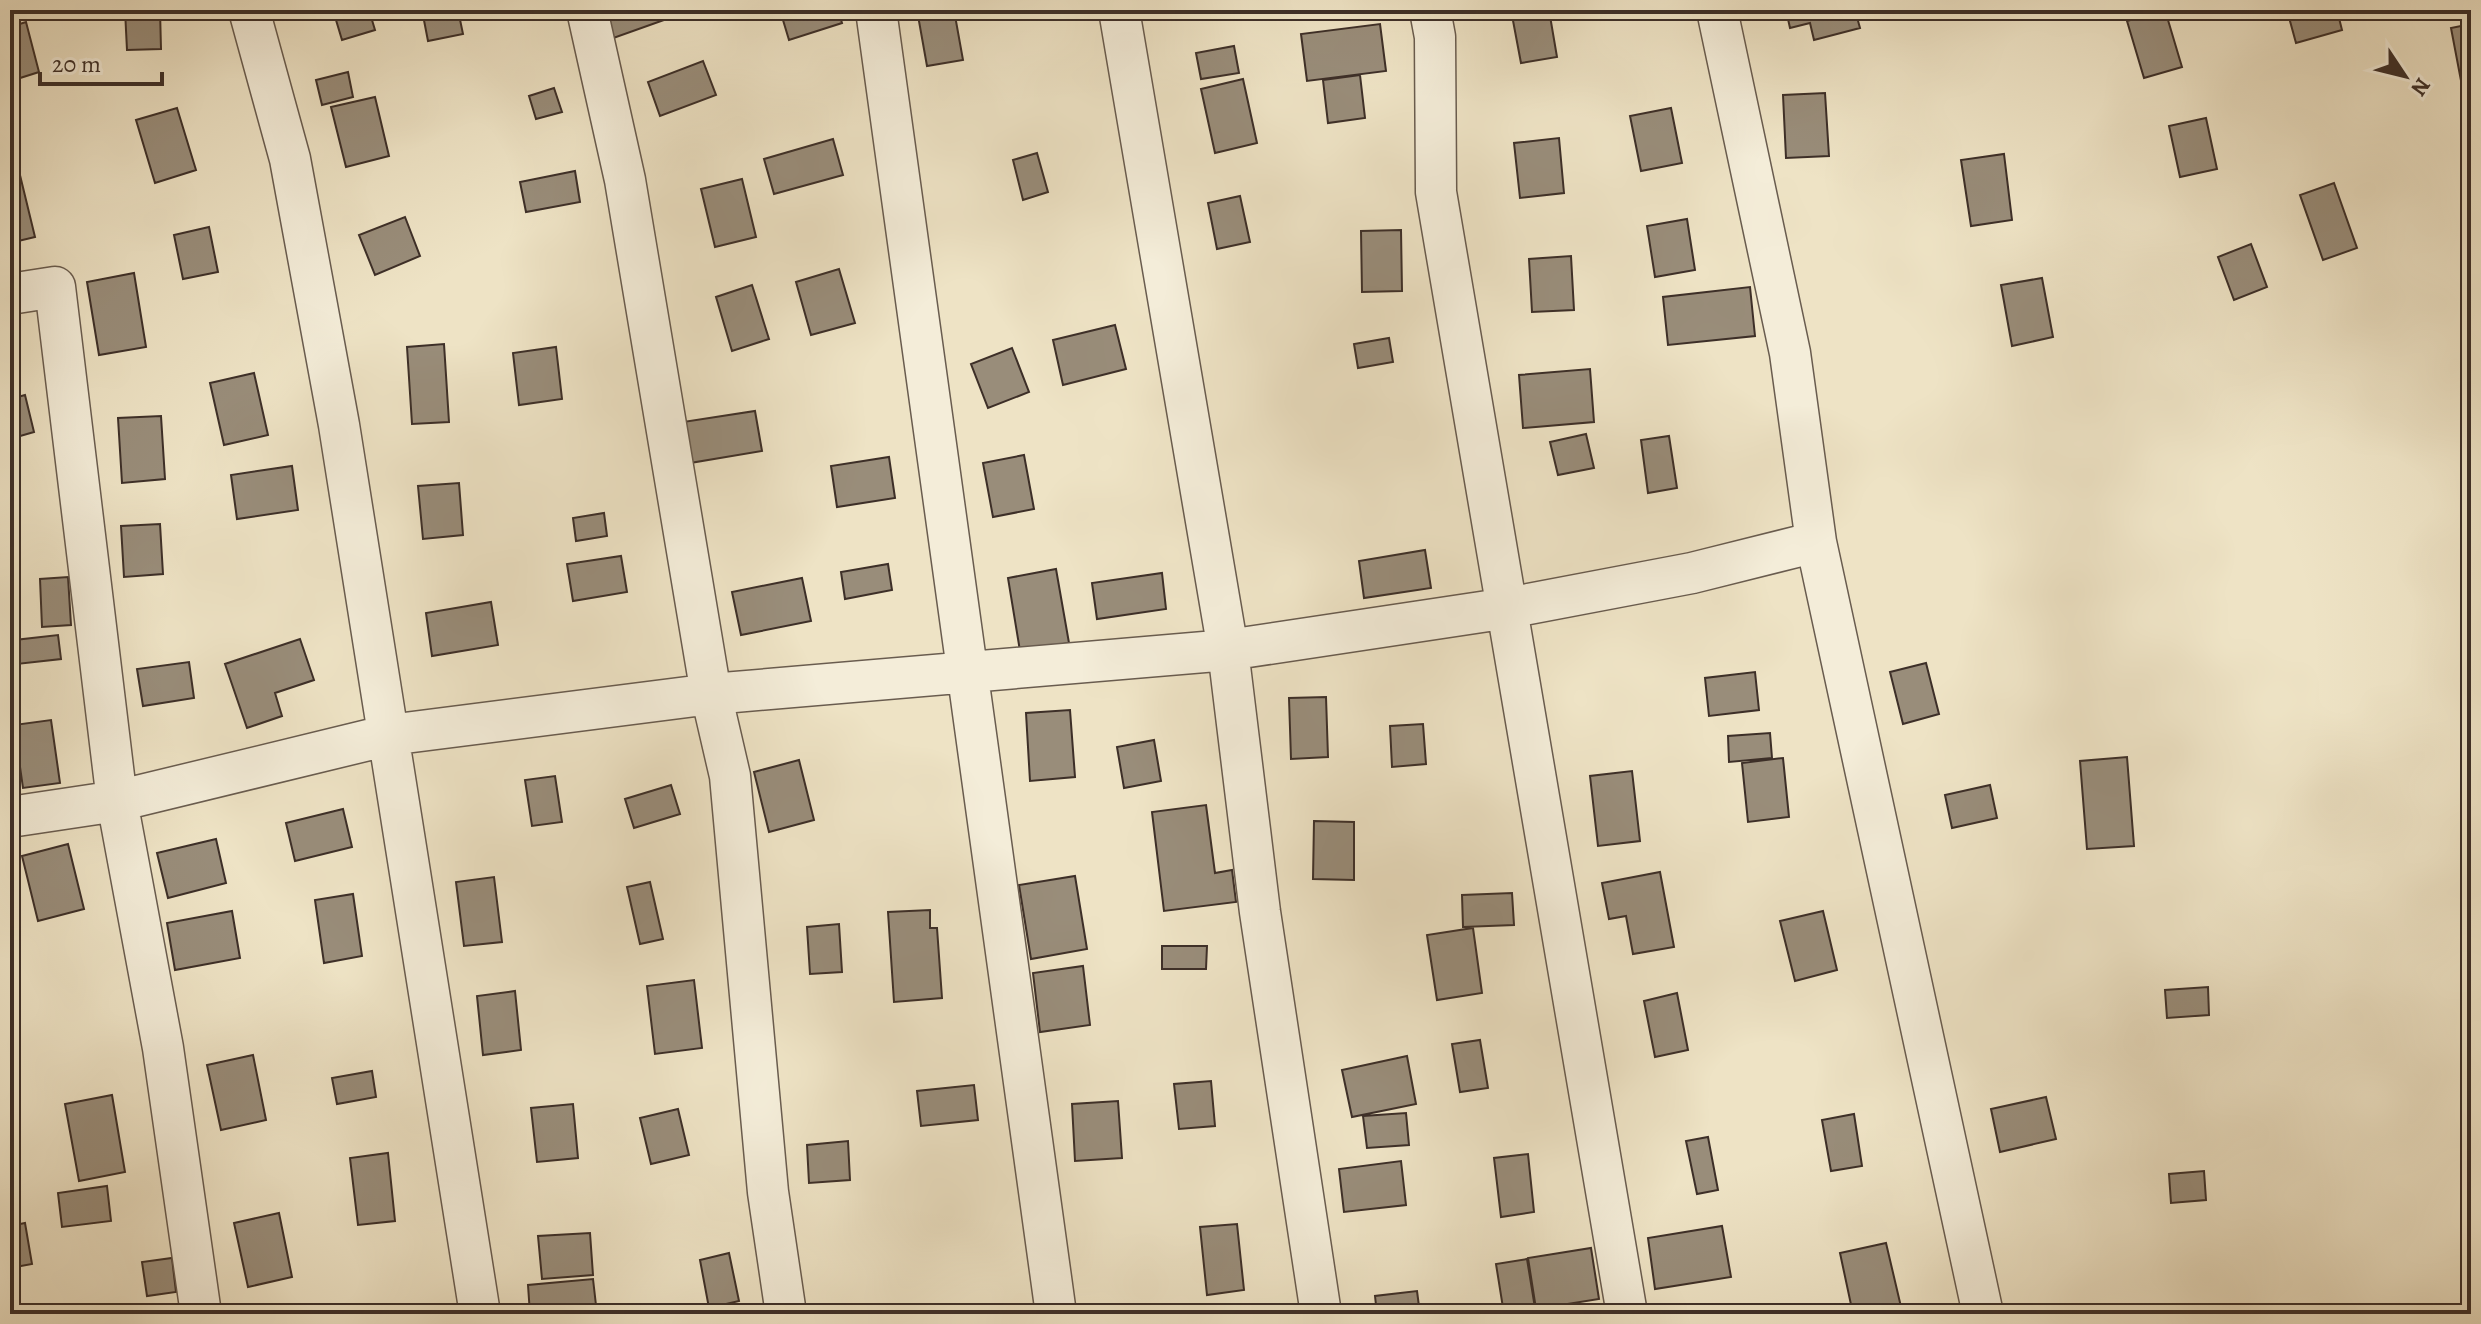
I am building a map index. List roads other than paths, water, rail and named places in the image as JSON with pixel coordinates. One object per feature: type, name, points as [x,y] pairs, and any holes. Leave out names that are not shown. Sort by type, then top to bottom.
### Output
[{"type":"street","points":[[249,10],[290,159],[339,425],[480,1314]]},
{"type":"street","points":[[587,10],[625,180],[711,694],[730,776],[767,1176],[786,1314]]},
{"type":"street","points":[[876,10],[1056,1314]]},
{"type":"street","points":[[1119,10],[1228,650],[1260,912],[1321,1314]]},
{"type":"street","points":[[1430,10],[1435,37],[1436,192],[1627,1314]]},
{"type":"street","points":[[1717,10],[1790,353],[1816,542],[1983,1314]]},
{"type":"street","points":[[10,294],[55,287],[117,801],[163,1048],[201,1314]]},
{"type":"street","points":[[10,817],[117,801],[389,735],[711,694],[1228,650],[1508,608],[1692,573],[1816,542]]}]
